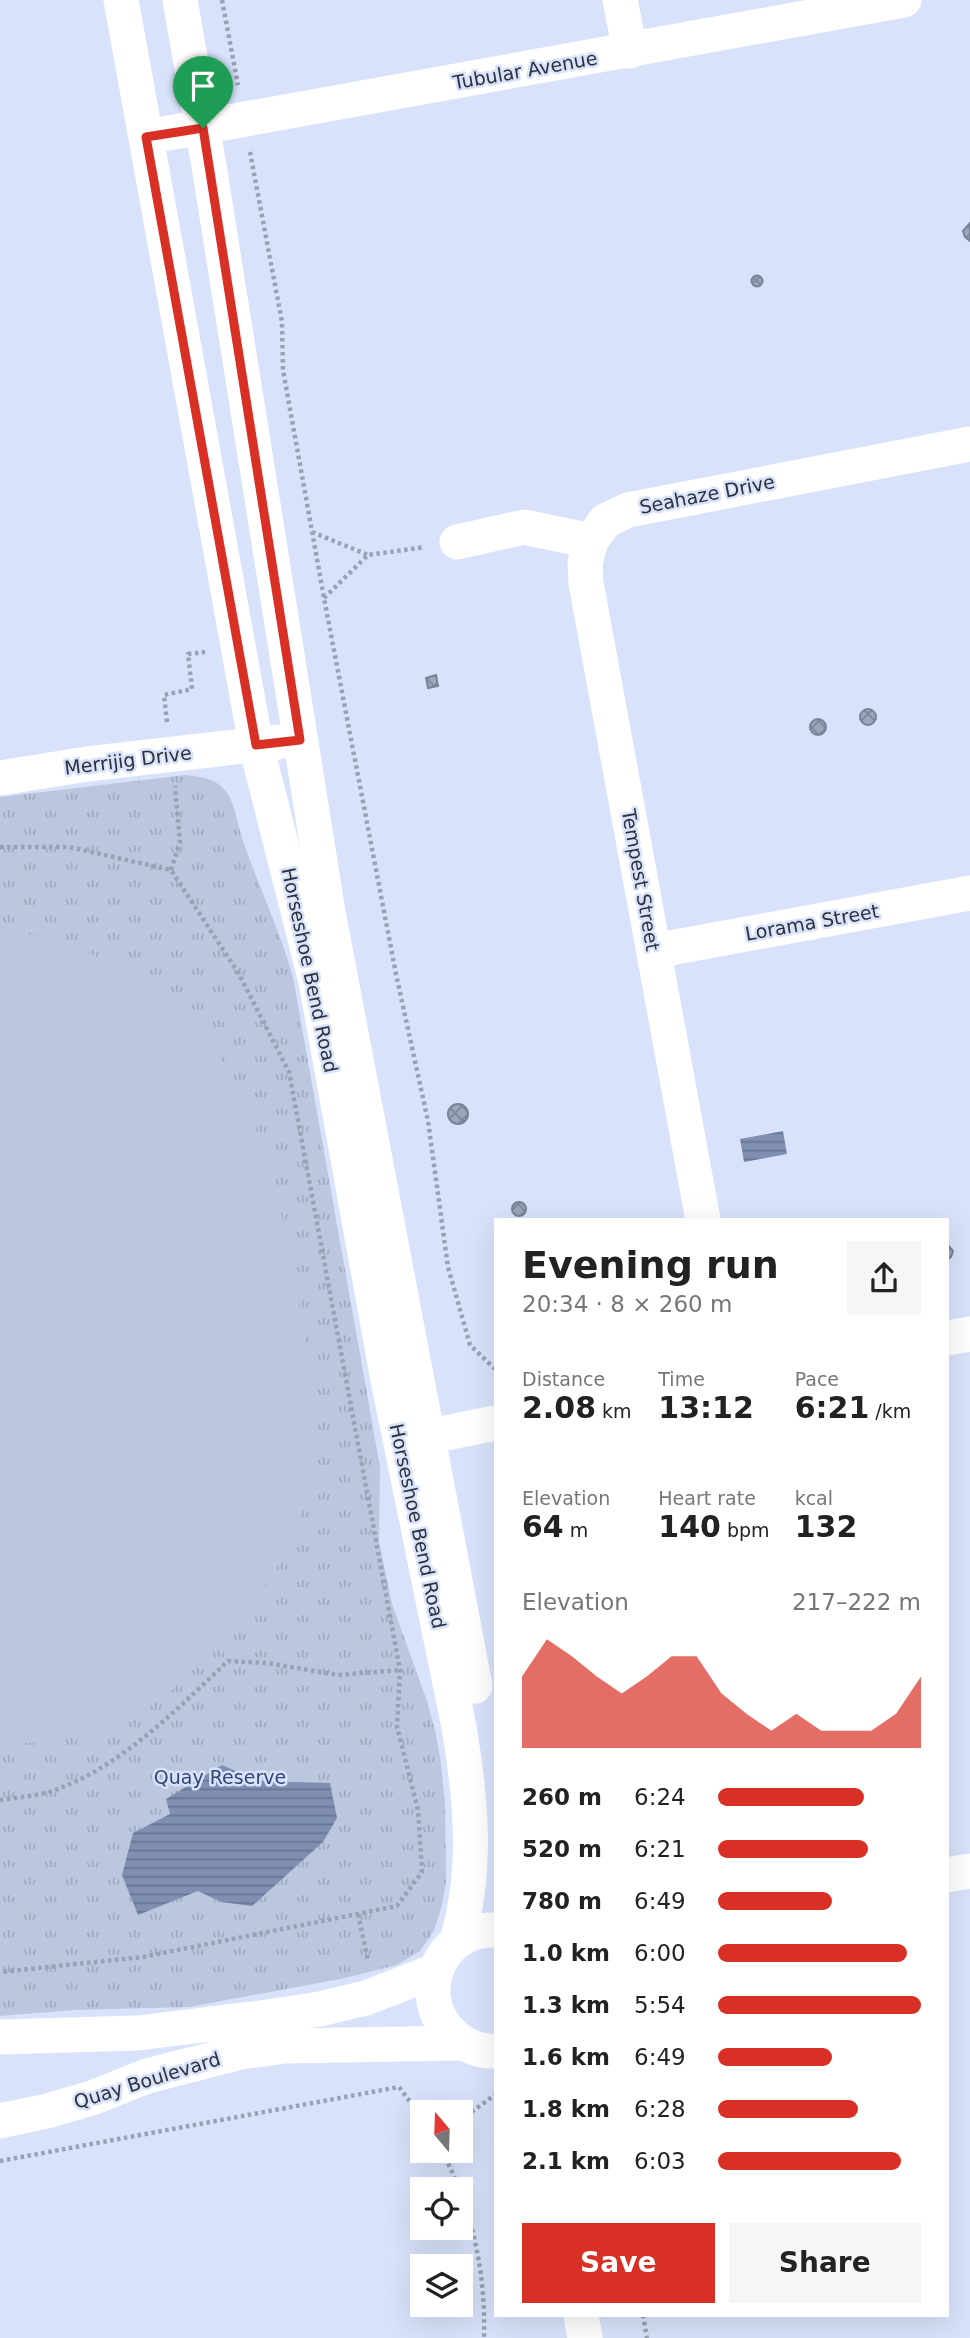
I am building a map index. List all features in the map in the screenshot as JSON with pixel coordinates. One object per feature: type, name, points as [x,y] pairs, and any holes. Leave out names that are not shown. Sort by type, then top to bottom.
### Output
[{"type":"street","name":"Horseshoe Bend Road","points":[[121,0],[256,745],[316,982],[489,1766],[494,1812]]},
{"type":"street","name":"Horseshoe Bend Road","points":[[180,0],[203,128],[468,1780],[471,1859],[467,1901],[457,1941]]},
{"type":"street","points":[[620,0],[630,51]]},
{"type":"street","name":"Tubular Avenue","points":[[146,137],[904,0]]},
{"type":"street","name":"Seahaze Drive","points":[[591,541],[605,521],[628,510],[970,444]]},
{"type":"street","points":[[457,542],[524,527],[591,541]]},
{"type":"street","name":"Tempest Street","points":[[591,541],[585,562],[586,583],[703,1218]]},
{"type":"street","name":"Merrijig Drive","points":[[0,778],[87,764],[300,740]]},
{"type":"street","name":"Lorama Street","points":[[654,951],[970,893]]},
{"type":"street","points":[[949,1338],[970,1334]]},
{"type":"street","points":[[415,1439],[494,1423]]},
{"type":"street","points":[[949,1875],[970,1871]]},
{"type":"street","points":[[494,1930],[472,1933],[457,1941],[444,1954],[435,1971],[432,1992],[436,2012],[446,2030],[476,2047],[494,2074]]},
{"type":"street","name":"Quay Boulevard","points":[[0,2037],[138,2033],[272,2016],[366,1998],[435,1971]]},
{"type":"street","name":"Quay Boulevard","points":[[0,2121],[47,2111],[92,2098],[147,2076],[241,2052],[322,2044],[476,2047]]},
{"type":"street","points":[[580,2317],[585,2338]]},
{"type":"path","points":[[222,0],[282,321],[283,370],[324,598],[396,974],[428,1121],[448,1267],[470,1345],[494,1367]]},
{"type":"path","points":[[312,532],[368,555],[457,542]]},
{"type":"path","points":[[324,598],[368,555]]},
{"type":"path","points":[[0,847],[69,847],[171,870],[239,974],[289,1072],[400,1670],[397,1727],[418,1810],[422,1872],[397,1906],[143,1957],[0,1972]]},
{"type":"path","points":[[0,1800],[56,1790],[102,1769],[177,1709],[228,1661],[267,1663],[338,1675],[400,1670]]},
{"type":"path","points":[[0,2161],[399,2087],[410,2102]]},
{"type":"path","points":[[473,2111],[494,2096]]},
{"type":"path","points":[[448,2163],[458,2181],[477,2242],[484,2338]]},
{"type":"path","points":[[643,2317],[647,2338]]},
{"type":"green space","name":"Quay Reserve","points":[[186,775],[212,781],[221,786],[229,796],[293,977],[380,1467],[379,1542],[392,1604],[436,1734],[445,1803],[446,1881],[434,1931],[420,1951],[397,1965],[345,1978],[189,2007],[75,2010],[0,2016],[0,797]]},
{"type":"green space","points":[[0,930],[66,945],[104,960],[147,983],[185,1013],[210,1042],[231,1075],[248,1109],[274,1183],[291,1259],[308,1360],[314,1424],[312,1467],[306,1498],[283,1556],[248,1609],[207,1657],[162,1699],[137,1712],[79,1734],[19,1743],[0,1743]]},
{"type":"shaded area","points":[[783,1131],[787,1154],[744,1162],[740,1139]]},
{"type":"shaded area","points":[[222,1765],[259,1781],[330,1783],[337,1818],[323,1842],[252,1906],[221,1902],[198,1891],[138,1915],[122,1875],[133,1833],[170,1814],[166,1799]]},
{"type":"building","points":[[970,223],[970,241],[963,231]]},
{"type":"building","points":[[757,275],[763,281],[757,287],[751,281]]},
{"type":"building","points":[[436,675],[438,686],[428,688],[426,678]]},
{"type":"building","points":[[865,709],[871,709],[876,717],[874,723],[865,725],[860,720],[860,714]]},
{"type":"building","points":[[815,719],[821,719],[826,727],[824,733],[815,735],[810,730],[810,724]]},
{"type":"building","points":[[458,1104],[465,1107],[468,1114],[465,1121],[458,1124],[451,1121],[448,1114],[451,1107]]},
{"type":"building","points":[[516,1202],[522,1202],[526,1209],[522,1216],[516,1216],[512,1212],[512,1206]]},
{"type":"route","points":[[203,128],[300,740],[256,745],[146,137],[203,128]]}]
